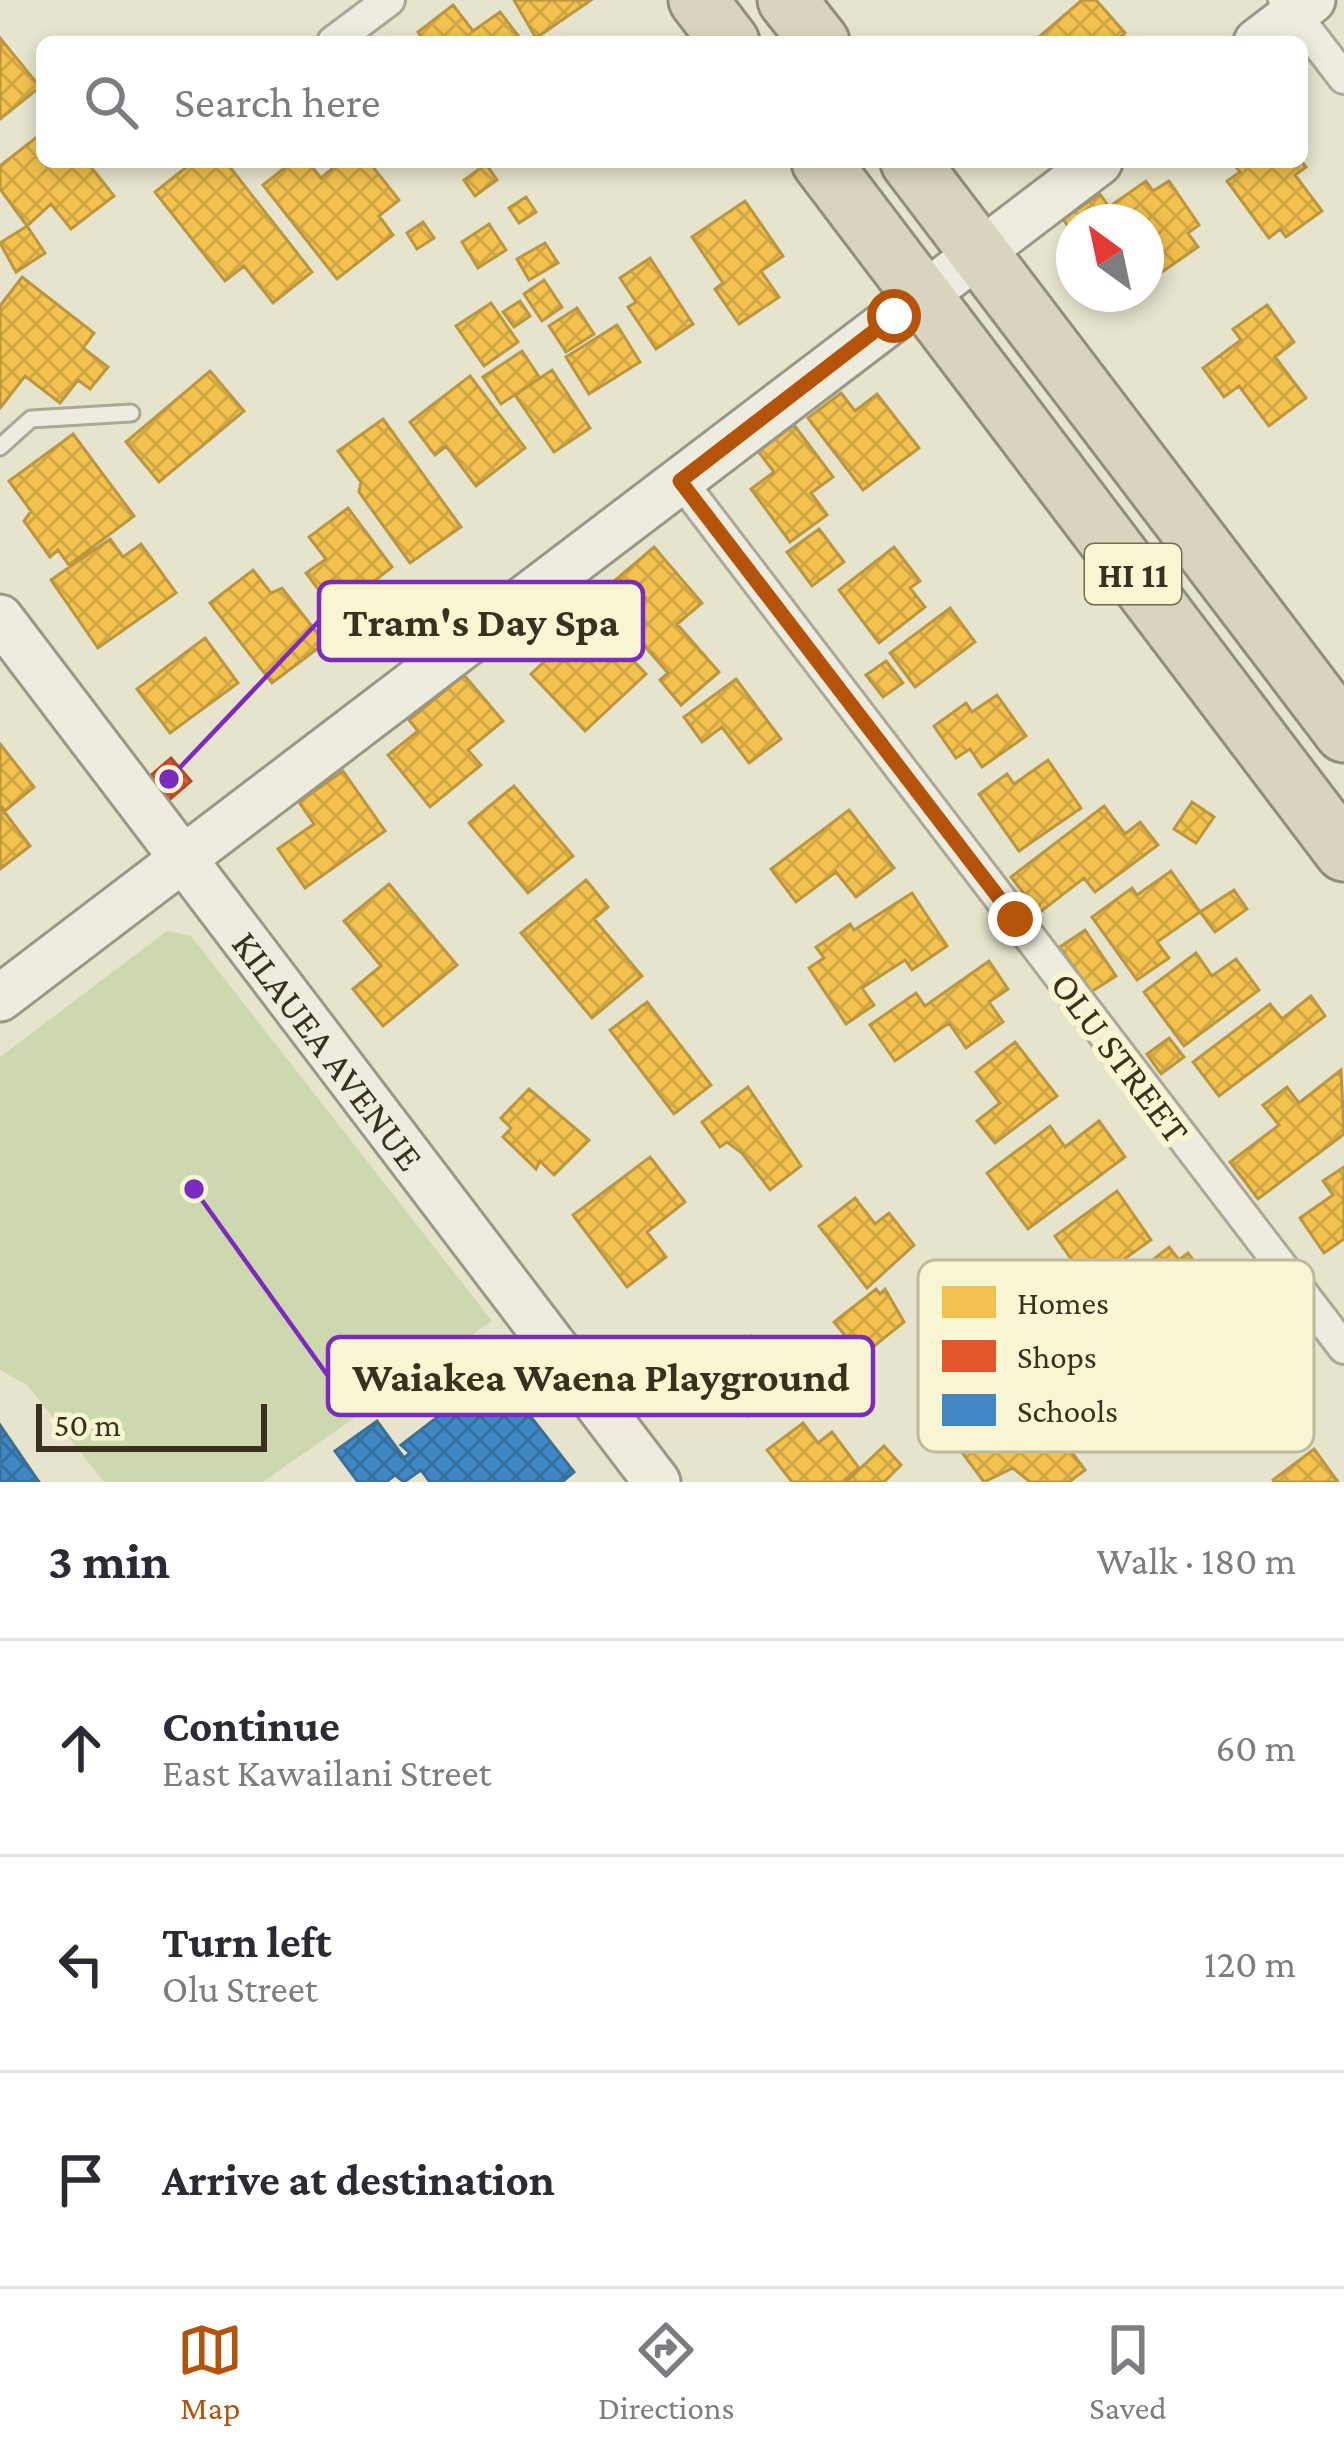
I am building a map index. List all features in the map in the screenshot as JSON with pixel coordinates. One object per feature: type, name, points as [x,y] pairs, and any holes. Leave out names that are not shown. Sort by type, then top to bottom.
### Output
[{"type":"highway","points":[[698,0],[725,36]]},
{"type":"highway","points":[[788,0],[815,36]]},
{"type":"highway","name":"HI 11","points":[[826,168],[1344,852]]},
{"type":"highway","name":"HI 11","points":[[914,168],[1344,734]]},
{"type":"street","points":[[341,36],[388,0]]},
{"type":"street","points":[[1263,36],[1297,4],[1344,78]]},
{"type":"street","points":[[0,998],[1091,168]]},
{"type":"street","name":"OLU STREET","points":[[680,481],[1277,1260]]},
{"type":"street","name":"KILAUEA AVENUE","points":[[0,618],[657,1482]]},
{"type":"street","name":"OLU STREET","points":[[1314,1309],[1344,1348]]},
{"type":"lane","points":[[0,447],[31,419],[131,413]]},
{"type":"green space","points":[[167,931],[191,936],[492,1321],[263,1482],[104,1482],[27,1385],[0,1370],[0,1057]]},
{"type":"building: Homes","points":[[514,0],[591,0],[539,36]]},
{"type":"building: Homes","points":[[1082,0],[1096,0],[1125,33],[1122,36],[1040,36]]},
{"type":"building: Homes","points":[[453,5],[473,31],[500,12],[518,36],[421,36],[418,32]]},
{"type":"building: Homes","points":[[0,38],[36,82],[36,90],[0,119]]},
{"type":"building: Homes","points":[[36,138],[36,168],[92,168],[114,196],[71,229],[51,204],[27,226],[0,189],[0,166]]},
{"type":"building: Homes","points":[[185,168],[231,168],[312,272],[273,303],[244,266],[225,281],[155,192]]},
{"type":"building: Homes","points":[[284,168],[313,168],[321,178],[333,168],[374,168],[399,200],[379,216],[393,235],[337,279],[263,185]]},
{"type":"building: Homes","points":[[489,168],[497,180],[475,196],[464,180]]},
{"type":"building: Homes","points":[[1237,168],[1305,168],[1295,175],[1322,211],[1286,237],[1280,229],[1269,238],[1227,181],[1240,172]]},
{"type":"building: Homes","points":[[1146,181],[1153,191],[1169,181],[1199,225],[1188,233],[1198,247],[1164,271],[1164,204],[1113,204]]},
{"type":"building: Homes","points":[[1100,194],[1107,204],[1085,204]]},
{"type":"building: Homes","points":[[526,197],[536,212],[519,223],[509,208]]},
{"type":"building: Homes","points":[[745,201],[783,256],[761,271],[779,297],[739,324],[715,289],[723,283],[692,237]]},
{"type":"building: Homes","points":[[423,222],[434,238],[417,249],[407,233]]},
{"type":"building: Homes","points":[[489,224],[506,250],[478,268],[462,242]]},
{"type":"building: Homes","points":[[27,226],[45,253],[16,272],[0,243]]},
{"type":"building: Homes","points":[[545,243],[558,263],[529,280],[517,259]]},
{"type":"building: Homes","points":[[650,258],[693,324],[656,349],[628,307],[636,302],[620,278]]},
{"type":"building: Homes","points":[[22,277],[94,333],[83,348],[108,367],[90,389],[78,380],[60,403],[25,376],[0,408],[0,306]]},
{"type":"building: Homes","points":[[544,280],[562,307],[542,321],[524,294]]},
{"type":"building: Homes","points":[[520,301],[530,316],[514,327],[503,312]]},
{"type":"building: Homes","points":[[491,303],[518,342],[484,366],[456,326]]},
{"type":"building: Homes","points":[[1267,305],[1294,342],[1275,357],[1306,398],[1269,426],[1239,386],[1224,397],[1203,368],[1241,340],[1233,329]]},
{"type":"building: Homes","points":[[577,308],[594,334],[566,352],[549,326]]},
{"type":"building: Homes","points":[[617,325],[640,362],[589,394],[566,357]]},
{"type":"building: Homes","points":[[522,351],[540,378],[501,404],[483,377]]},
{"type":"building: Homes","points":[[552,370],[590,428],[554,452],[515,395]]},
{"type":"building: Homes","points":[[210,371],[244,411],[159,482],[126,442]]},
{"type":"building: Homes","points":[[470,376],[525,448],[476,486],[446,446],[435,455],[410,422]]},
{"type":"building: Homes","points":[[841,393],[855,411],[877,394],[919,448],[863,490],[808,418]]},
{"type":"building: Homes","points":[[383,419],[461,527],[410,563],[359,492],[361,482],[338,451]]},
{"type":"building: Homes","points":[[794,425],[833,477],[811,493],[827,515],[790,542],[751,489],[774,472],[758,451]]},
{"type":"building: Homes","points":[[73,434],[134,516],[69,565],[58,550],[50,557],[24,521],[31,511],[9,481]]},
{"type":"building: Homes","points":[[348,508],[392,567],[373,582],[383,596],[345,625],[306,573],[326,559],[309,537]]},
{"type":"building: Homes","points":[[819,529],[844,562],[812,586],[787,552]]},
{"type":"building: Homes","points":[[110,539],[123,557],[141,544],[176,593],[98,648],[51,580]]},
{"type":"building: Homes","points":[[654,547],[702,603],[677,624],[719,672],[681,705],[660,680],[668,673],[599,594]]},
{"type":"building: Homes","points":[[894,547],[920,581],[910,588],[925,607],[879,643],[839,590]]},
{"type":"building: Homes","points":[[253,570],[271,593],[282,588],[325,643],[272,683],[210,603]]},
{"type":"building: Homes","points":[[950,608],[975,642],[915,687],[890,653]]},
{"type":"building: Homes","points":[[592,617],[646,674],[585,731],[531,674]]},
{"type":"building: Homes","points":[[205,638],[238,683],[170,733],[137,689]]},
{"type":"building: Homes","points":[[886,661],[903,683],[883,697],[866,675]]},
{"type":"building: Homes","points":[[464,675],[503,721],[468,750],[481,765],[430,807],[388,755],[418,731],[409,720]]},
{"type":"building: Homes","points":[[736,679],[781,739],[749,763],[722,727],[702,742],[684,717]]},
{"type":"building: Homes","points":[[997,695],[1026,736],[982,767],[970,749],[956,758],[934,726],[966,703],[972,712]]},
{"type":"building: Homes","points":[[0,744],[34,787],[5,811],[0,805]]},
{"type":"building: Homes","points":[[1048,760],[1081,808],[1019,851],[979,794],[1007,774],[1014,784]]},
{"type":"building: Homes","points":[[343,771],[385,831],[305,888],[278,849],[314,824],[299,802]]},
{"type":"building: Homes","points":[[514,786],[573,856],[528,893],[469,823]]},
{"type":"building: Homes","points":[[1192,802],[1214,817],[1196,843],[1174,829]]},
{"type":"building: Homes","points":[[0,806],[30,846],[0,869]]},
{"type":"building: Homes","points":[[1104,806],[1125,834],[1140,822],[1158,845],[1095,892],[1084,878],[1039,913],[1011,877]]},
{"type":"building: Homes","points":[[849,810],[894,868],[856,897],[836,872],[796,902],[771,869]]},
{"type":"building: Homes","points":[[1171,871],[1200,912],[1157,942],[1169,958],[1137,980],[1092,917],[1132,888],[1137,895]]},
{"type":"building: Homes","points":[[586,880],[608,907],[594,919],[642,976],[592,1018],[521,933]]},
{"type":"building: Homes","points":[[389,884],[457,965],[383,1026],[353,989],[381,966],[344,921]]},
{"type":"building: Homes","points":[[1234,890],[1247,909],[1215,932],[1200,912]]},
{"type":"building: Homes","points":[[912,893],[947,946],[912,970],[905,960],[862,988],[874,1005],[846,1024],[809,968],[824,958],[816,947],[850,924],[854,930]]},
{"type":"building: Homes","points":[[1085,930],[1116,976],[1091,992],[1060,947]]},
{"type":"building: Homes","points":[[1196,953],[1212,976],[1236,959],[1259,990],[1184,1046],[1144,992]]},
{"type":"building: Homes","points":[[989,961],[1008,989],[989,1002],[1003,1022],[966,1048],[949,1023],[895,1061],[870,1025],[916,993],[925,1006]]},
{"type":"building: Homes","points":[[1311,996],[1325,1016],[1219,1096],[1193,1062],[1270,1004],[1282,1019]]},
{"type":"building: Homes","points":[[647,1002],[711,1085],[674,1114],[610,1030]]},
{"type":"building: Homes","points":[[1169,1038],[1184,1057],[1161,1074],[1147,1054]]},
{"type":"building: Homes","points":[[1015,1042],[1057,1096],[995,1143],[977,1121],[1000,1103],[976,1072]]},
{"type":"building: Homes","points":[[1341,1070],[1344,1134],[1258,1199],[1230,1162],[1279,1125],[1263,1105],[1287,1087],[1299,1103]]},
{"type":"building: Homes","points":[[748,1087],[801,1166],[770,1190],[742,1153],[727,1142],[720,1147],[702,1122]]},
{"type":"building: Homes","points":[[529,1089],[589,1140],[554,1175],[540,1161],[536,1169],[503,1137],[511,1128],[501,1118]]},
{"type":"building: Homes","points":[[1099,1121],[1125,1157],[1028,1229],[987,1173],[1050,1126],[1065,1147]]},
{"type":"building: Homes","points":[[650,1157],[685,1202],[647,1232],[666,1257],[627,1287],[573,1215]]},
{"type":"building: Homes","points":[[1344,1167],[1344,1239],[1324,1253],[1300,1218],[1333,1195],[1323,1181]]},
{"type":"building: Homes","points":[[1117,1191],[1151,1240],[1123,1260],[1072,1260],[1055,1236]]},
{"type":"building: Homes","points":[[855,1198],[875,1224],[889,1213],[914,1245],[867,1288],[819,1226]]},
{"type":"building: Homes","points":[[1169,1247],[1179,1260],[1153,1260]]},
{"type":"building: Homes","points":[[876,1289],[880,1294],[885,1289],[904,1322],[862,1356],[834,1322]]},
{"type":"building: Homes","points":[[751,1336],[771,1362],[781,1354],[799,1378],[749,1416],[736,1399],[731,1403],[724,1394],[718,1398],[700,1374]]},
{"type":"building: Homes","points":[[803,1423],[818,1443],[832,1432],[859,1468],[842,1482],[792,1482],[767,1450]]},
{"type":"building: Homes","points":[[884,1446],[901,1465],[884,1482],[846,1482]]},
{"type":"building: Homes","points":[[1314,1449],[1338,1482],[1274,1482]]},
{"type":"building: Homes","points":[[962,1452],[1072,1452],[1085,1470],[1069,1482],[1030,1482],[1013,1468],[984,1482]]},
{"type":"building: Shops","points":[[171,758],[191,781],[168,801],[148,778]]},
{"type":"building: Schools","points":[[496,1372],[574,1472],[562,1482],[430,1482],[421,1470],[404,1482],[395,1475],[386,1482],[358,1482],[335,1451],[377,1421],[404,1458],[410,1453],[401,1445]]},
{"type":"building: Schools","points":[[0,1425],[39,1482],[0,1482]]},
{"type":"place","name":"Tram's Day Spa","points":[[169,779]]},
{"type":"place","name":"Waiakea Waena Playground","points":[[194,1189]]},
{"type":"route","points":[[894,316],[680,481],[1015,919]]}]
